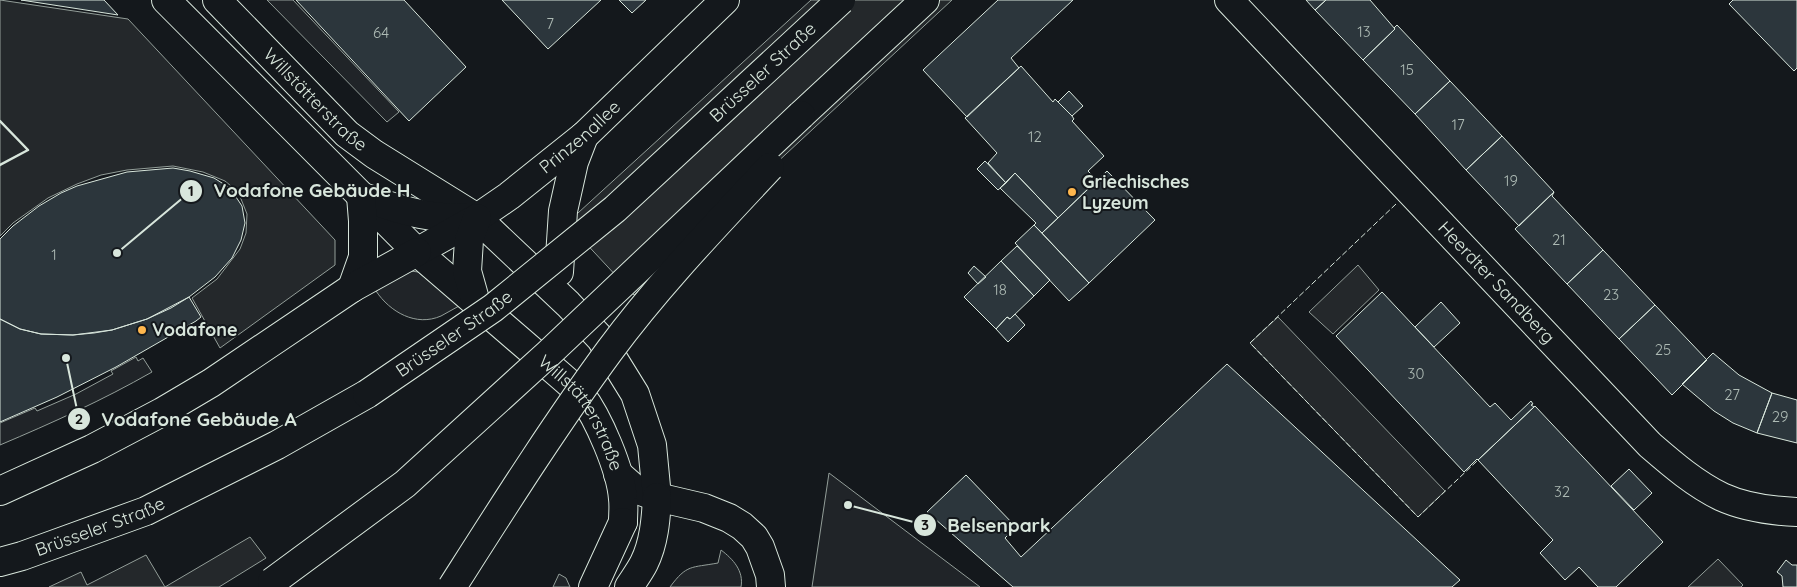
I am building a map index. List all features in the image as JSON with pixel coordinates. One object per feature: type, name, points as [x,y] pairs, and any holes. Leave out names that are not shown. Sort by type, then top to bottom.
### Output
[{"type":"main road","name":"Willstätterstraße","points":[[166,0],[418,252],[561,376],[580,395],[590,410],[618,474],[635,489],[656,497],[652,445],[635,394],[600,339],[568,304],[477,218],[374,154],[347,134],[216,0]]},
{"type":"main road","name":"Prinzenallee","points":[[0,491],[92,449],[162,412],[211,383],[352,288],[477,218],[584,136],[725,0]]},
{"type":"main road","name":"Brüsseler Straße","points":[[0,562],[22,556],[146,511],[277,445],[367,394],[493,308],[615,208],[841,0]]},
{"type":"main road","points":[[264,587],[405,484],[548,354],[925,0]]},
{"type":"main road","name":"Heerdter Sandberg","points":[[1229,0],[1650,445],[1678,469],[1723,497],[1768,510],[1797,512]]},
{"type":"main road","points":[[452,587],[530,465],[611,349],[666,280],[790,146],[801,115]]},
{"type":"main road","points":[[568,304],[559,275],[563,212],[574,162],[584,136]]},
{"type":"main road","name":"Willstätterstraße","points":[[361,196],[418,215],[448,219],[477,218]]},
{"type":"main road","points":[[352,288],[363,257],[364,221],[361,196]]},
{"type":"main road","points":[[476,304],[467,271],[469,240],[477,218]]},
{"type":"main road","points":[[618,474],[623,498],[623,522]]},
{"type":"main road","points":[[629,587],[644,563],[652,541],[656,519],[656,497]]},
{"type":"main road","points":[[594,587],[623,522],[643,504],[656,497],[704,508],[729,518],[742,526],[754,537],[760,548],[770,575],[771,587]]},
{"type":"shaded area","points":[[0,0],[128,19],[335,240],[335,265],[220,348],[192,298],[217,279],[240,249],[246,233],[247,214],[241,199],[237,191],[225,181],[203,172],[173,166],[127,170],[101,175],[48,198],[13,223],[0,236]]},
{"type":"shaded area","points":[[267,0],[293,0],[399,112],[387,122]]},
{"type":"shaded area","points":[[811,0],[952,0],[634,295],[567,223]]},
{"type":"shaded area","points":[[1358,265],[1379,290],[1333,334],[1309,312]]},
{"type":"shaded area","points":[[405,272],[418,272],[459,306],[441,316],[422,320],[404,316],[396,311],[376,291]]},
{"type":"shaded area","points":[[1278,317],[1445,491],[1418,517],[1250,343]]},
{"type":"shaded area","points":[[136,357],[138,361],[143,358],[152,372],[77,411],[0,445],[0,423],[35,408],[37,411],[76,394],[113,374],[111,371]]},
{"type":"shaded area","points":[[829,473],[980,587],[812,587]]},
{"type":"shaded area","points":[[250,537],[266,558],[219,587],[165,587]]},
{"type":"shaded area","points":[[721,550],[737,566],[741,576],[741,587],[670,587],[681,574],[690,568],[718,563]]},
{"type":"shaded area","points":[[146,555],[165,587],[49,587],[81,572],[87,585]]},
{"type":"shaded area","points":[[1718,559],[1743,585],[1741,587],[1688,587]]},
{"type":"shaded area","points":[[559,574],[566,578],[570,587],[553,587]]},
{"type":"building","points":[[21,0],[104,0],[118,15]]},
{"type":"building","points":[[296,0],[404,0],[466,67],[409,121]]},
{"type":"building","points":[[502,0],[601,0],[548,49]]},
{"type":"building","points":[[619,0],[646,0],[632,13]]},
{"type":"building","points":[[998,0],[1073,0],[1011,58],[1019,68],[967,117],[923,70]]},
{"type":"building","points":[[1306,0],[1326,0],[1315,10]]},
{"type":"building","points":[[1326,0],[1370,0],[1395,29],[1363,60],[1315,10]]},
{"type":"building","points":[[1733,0],[1797,0],[1797,68],[1794,71],[1729,4]]},
{"type":"building","points":[[1397,25],[1450,81],[1415,114],[1363,60]]},
{"type":"building","points":[[1021,66],[1053,102],[1055,99],[1072,116],[1074,119],[1072,121],[1104,156],[1088,171],[1097,180],[1058,218],[1015,173],[1006,183],[988,163],[997,153],[965,118]]},
{"type":"building","points":[[1450,81],[1502,136],[1466,170],[1415,114]]},
{"type":"building","points":[[1069,91],[1083,106],[1072,116],[1058,102]]},
{"type":"building","points":[[1502,136],[1554,192],[1519,226],[1466,170]]},
{"type":"building","points":[[985,161],[1006,183],[998,190],[977,169]]},
{"type":"building","points":[[173,168],[214,178],[230,188],[242,206],[245,223],[241,240],[232,258],[215,277],[171,308],[147,319],[112,330],[73,335],[41,334],[20,329],[0,319],[0,239],[13,226],[39,206],[77,186],[127,172]]},
{"type":"building","points":[[1107,171],[1155,220],[1089,283],[1042,233]]},
{"type":"building","points":[[1015,173],[1058,218],[1042,233],[1034,225],[1036,223],[1000,188]]},
{"type":"building","points":[[1554,192],[1552,196],[1603,250],[1567,284],[1515,229]]},
{"type":"building","points":[[1034,225],[1089,283],[1069,301],[1015,243]]},
{"type":"building","points":[[1017,246],[1050,280],[1034,296],[1001,261]]},
{"type":"building","points":[[1603,250],[1655,305],[1619,339],[1567,284]]},
{"type":"building","points":[[1001,261],[1034,296],[1010,319],[1007,317],[996,329],[964,297]]},
{"type":"building","points":[[974,266],[986,277],[978,284],[968,273]]},
{"type":"building","points":[[1382,292],[1490,407],[1495,403],[1511,420],[1531,401],[1533,404],[1531,405],[1534,407],[1464,472],[1336,336]]},
{"type":"building","points":[[189,297],[201,317],[196,321],[116,367],[57,397],[0,422],[0,319],[20,329],[41,334],[73,335],[94,333],[112,330],[147,319]]},
{"type":"building","points":[[1441,302],[1460,323],[1434,347],[1415,327]]},
{"type":"building","points":[[1655,305],[1707,360],[1672,395],[1619,339]]},
{"type":"building","points":[[1015,314],[1025,325],[1008,342],[996,329],[1007,317],[1010,319]]},
{"type":"building","points":[[1713,353],[1739,375],[1772,393],[1757,433],[1733,423],[1714,411],[1682,384]]},
{"type":"building","points":[[1227,364],[1460,580],[1452,587],[1013,587],[927,512],[966,475],[1016,527],[1005,538],[1021,557]]},
{"type":"building","points":[[1772,393],[1797,400],[1797,443],[1757,433]]},
{"type":"building","points":[[1535,406],[1663,542],[1616,587],[1598,587],[1579,567],[1565,580],[1540,553],[1553,540],[1478,460]]},
{"type":"building","points":[[1629,469],[1652,493],[1634,510],[1611,486]]},
{"type":"building","points":[[1786,560],[1792,565],[1797,565],[1797,587],[1783,587],[1782,576],[1777,572]]},
{"type":"fence","points":[[1396,204],[1250,343],[1418,517],[1477,461]]},
{"type":"wall","points":[[0,121],[28,150],[0,165]]},
{"type":"place","name":"Griechisches Lyzeum","points":[[1072,192]]},
{"type":"place","name":"Vodafone Gebäude H","points":[[117,253]]},
{"type":"place","name":"Vodafone","points":[[142,330]]},
{"type":"place","name":"Vodafone Gebäude A","points":[[66,358]]},
{"type":"place","name":"Belsenpark","points":[[848,505]]}]
